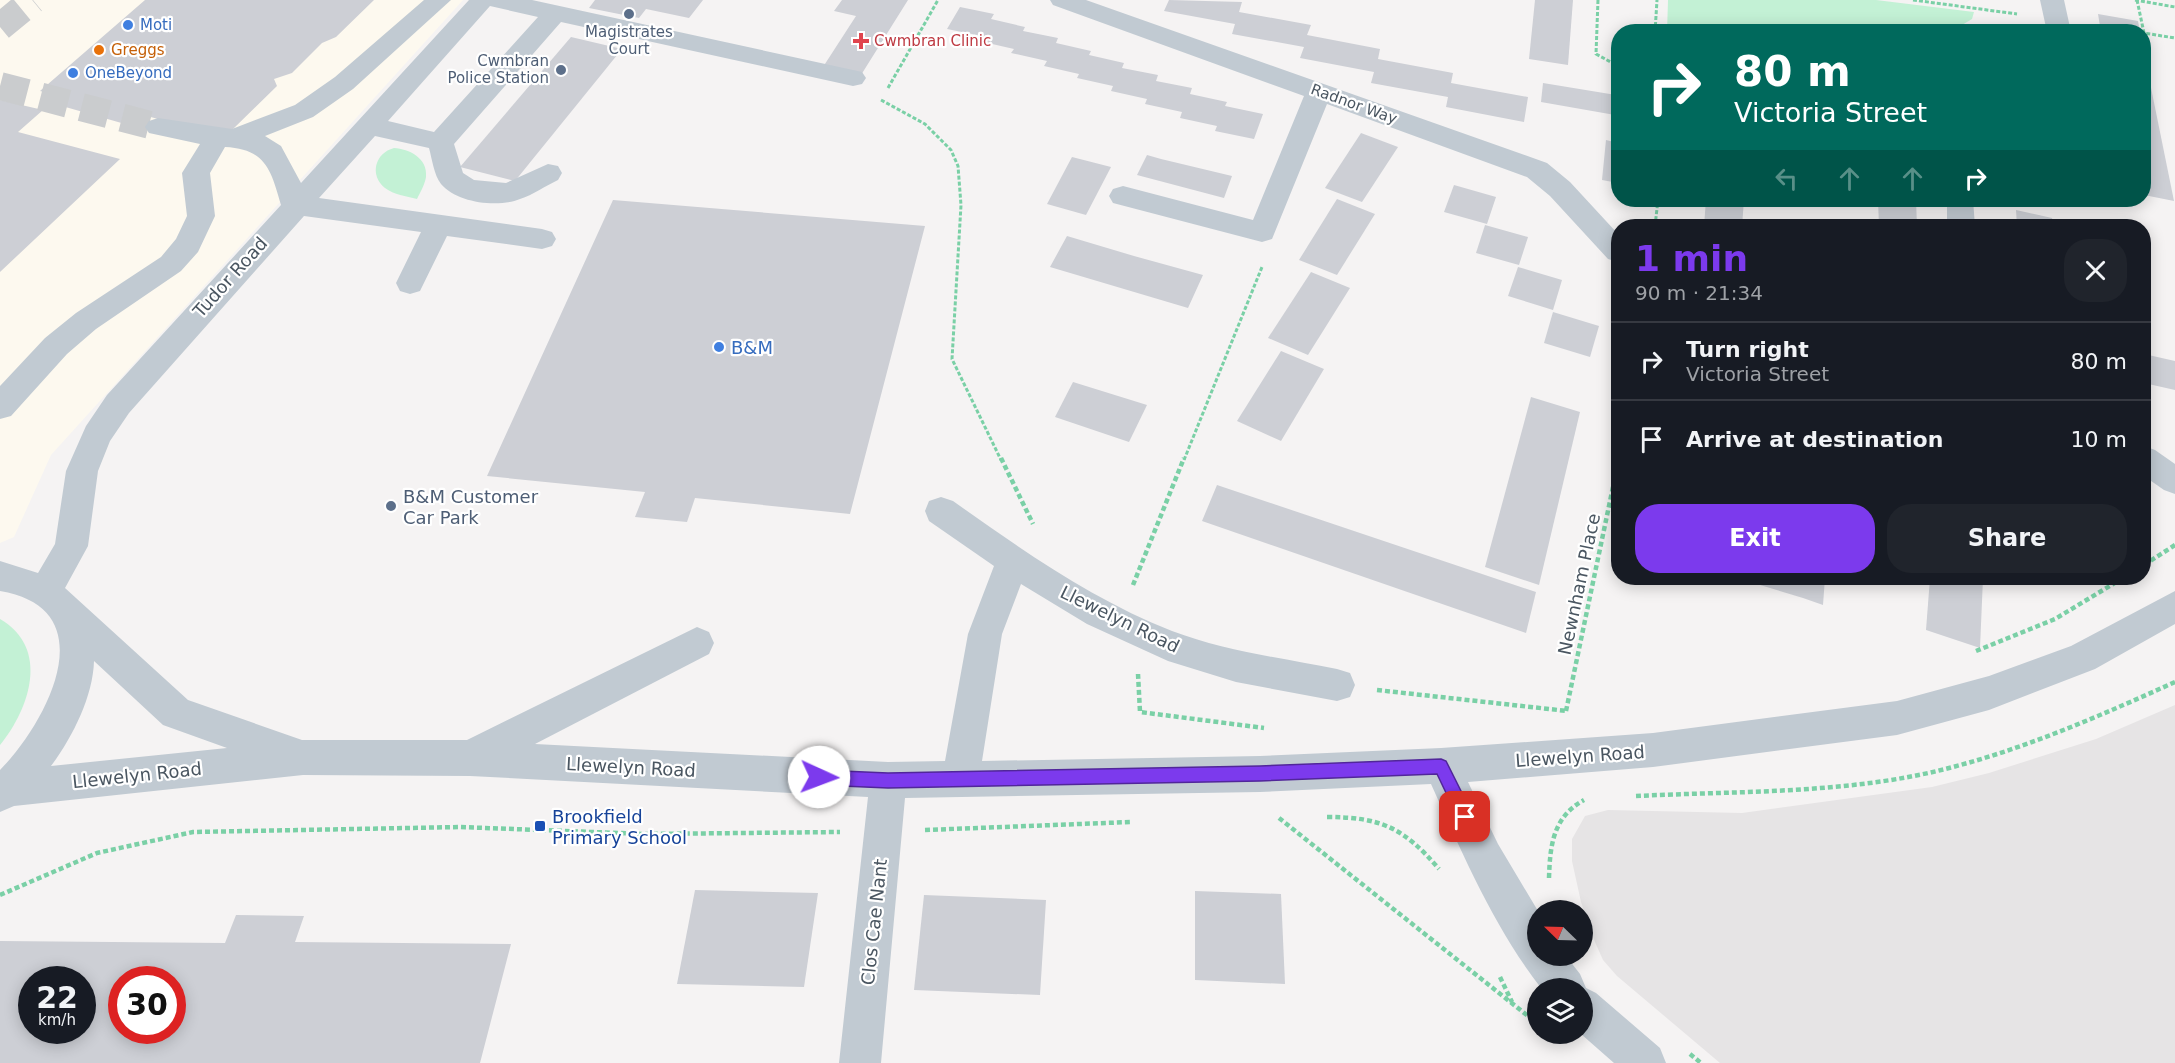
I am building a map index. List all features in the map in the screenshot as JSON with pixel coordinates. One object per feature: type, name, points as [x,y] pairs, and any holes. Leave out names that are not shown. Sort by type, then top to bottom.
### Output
[{"type":"street","points":[[0,407],[56,346],[95,315],[171,264],[188,245],[201,216],[196,173],[228,137],[304,111],[336,89],[439,0]]},
{"type":"street","name":"Tudor Road","points":[[56,602],[71,546],[82,471],[97,435],[145,372],[482,0]]},
{"type":"street","points":[[497,0],[853,78]]},
{"type":"street","name":"Radnor Way","points":[[1062,0],[1537,170],[1560,189],[1611,244]]},
{"type":"street","points":[[440,142],[555,13]]},
{"type":"street","points":[[1123,196],[1262,232],[1319,91]]},
{"type":"street","points":[[368,125],[440,142]]},
{"type":"street","points":[[158,127],[263,144],[284,166],[295,206],[542,239]]},
{"type":"street","points":[[440,142],[451,178],[467,189],[500,194],[512,192],[548,173]]},
{"type":"street","points":[[410,283],[439,225]]},
{"type":"street","points":[[2151,464],[2175,481]]},
{"type":"street","name":"Llewelyn Road","points":[[941,511],[1013,561],[1083,603],[1136,631],[1181,650],[1224,663],[1337,685]]},
{"type":"street","points":[[960,779],[983,643],[1013,561]]},
{"type":"street","points":[[0,576],[12,578],[56,602],[77,649],[72,693],[47,741],[4,791]]},
{"type":"street","name":"Llewelyn Road","points":[[56,602],[176,713],[303,757]]},
{"type":"street","name":"Llewelyn Road","points":[[4,791],[303,757],[470,758],[888,780],[1260,774],[1441,766],[1653,750],[1897,717],[1989,693],[2083,658],[2175,606]]},
{"type":"street","points":[[470,758],[697,643]]},
{"type":"street","points":[[1441,766],[1484,858],[1527,930]]},
{"type":"street","name":"Clos Cae Nant","points":[[860,1063],[888,780]]},
{"type":"street","points":[[1549,966],[1558,978]]},
{"type":"street","points":[[1593,1017],[1645,1063]]},
{"type":"path","points":[[938,0],[881,100],[925,124],[951,150],[957,166],[961,205],[952,359],[1034,525]]},
{"type":"path","points":[[1598,0],[1596,54],[1611,62]]},
{"type":"path","points":[[1656,24],[1657,0]]},
{"type":"path","points":[[1913,0],[2056,17]]},
{"type":"path","points":[[2142,24],[2136,0],[2175,7]]},
{"type":"path","points":[[2151,34],[2175,38]]},
{"type":"path","points":[[1133,586],[1274,236],[1262,232]]},
{"type":"path","name":"Newnham Place","points":[[1566,711],[1611,496]]},
{"type":"path","points":[[2151,560],[2175,545]]},
{"type":"path","points":[[1973,652],[2055,620],[2112,585]]},
{"type":"path","points":[[1625,796],[1666,796],[1860,784],[1917,775],[1950,768],[2083,724],[2175,682]]},
{"type":"path","points":[[1337,685],[1578,712]]},
{"type":"path","points":[[1140,712],[1256,728]]},
{"type":"path","points":[[1548,886],[1551,845],[1556,827],[1573,806],[1592,798]]},
{"type":"path","points":[[1270,817],[1288,817]]},
{"type":"path","points":[[1278,817],[1527,1015]]},
{"type":"path","points":[[1319,817],[1366,818],[1392,826],[1413,841],[1444,874]]},
{"type":"path","points":[[0,895],[98,853],[193,832],[460,827],[645,834],[883,831],[1144,822]]},
{"type":"path","points":[[1497,973],[1512,1002]]},
{"type":"shaded area","points":[[0,0],[463,0],[51,455],[14,537],[0,543]]},
{"type":"shaded area","points":[[2175,705],[2175,1063],[1720,1063],[1617,976],[1603,960],[1595,942],[1593,900],[1581,900],[1572,861],[1572,839],[1585,816],[1608,810],[1742,813],[1932,787],[1989,773],[2096,739]]},
{"type":"green space","points":[[1668,0],[1876,0],[1974,12],[1972,19],[1964,24],[1667,24]]},
{"type":"green space","points":[[394,148],[406,150],[421,160],[424,165],[426,177],[417,199],[385,188],[377,177],[376,165],[379,159]]},
{"type":"green space","points":[[0,619],[16,631],[25,646],[30,662],[30,679],[20,714],[0,745]]},
{"type":"building","points":[[145,0],[374,0],[336,37],[322,43],[292,73],[274,79],[277,86],[232,130],[219,135],[143,115],[135,123],[125,124],[55,104],[55,95],[40,91]]},
{"type":"building","name":"Magistrates Court","points":[[595,0],[703,0],[689,18],[646,9],[639,18],[589,8]]},
{"type":"building","name":"Cwmbran Clinic","points":[[842,0],[908,0],[861,75],[823,67],[856,16],[834,11]]},
{"type":"building","points":[[1169,0],[1242,2],[1239,12],[1311,25],[1307,35],[1380,49],[1378,59],[1453,73],[1451,83],[1528,97],[1524,122],[1446,107],[1448,97],[1371,83],[1374,72],[1300,58],[1304,47],[1232,34],[1235,24],[1164,11]]},
{"type":"building","points":[[1535,0],[1573,0],[1568,65],[1529,59]]},
{"type":"building","points":[[960,7],[994,14],[991,19],[1025,27],[1023,31],[1058,38],[1056,43],[1091,51],[1089,55],[1124,63],[1122,68],[1158,75],[1156,81],[1192,88],[1190,94],[1227,102],[1225,106],[1263,114],[1254,139],[1215,131],[1217,126],[1180,118],[1182,112],[1145,104],[1147,99],[1111,91],[1113,86],[1077,78],[1079,74],[1044,66],[1047,61],[1011,53],[1014,49],[979,41],[982,36],[947,29]]},
{"type":"building","points":[[2098,14],[2138,21],[2139,24],[2100,24]]},
{"type":"building","points":[[571,37],[622,49],[515,181],[460,167]]},
{"type":"building","points":[[1543,83],[1611,94],[1611,114],[1541,102]]},
{"type":"building","points":[[2151,88],[2174,201],[2151,196]]},
{"type":"building","points":[[0,100],[43,110],[18,132],[120,159],[0,272]]},
{"type":"building","points":[[1361,133],[1398,147],[1362,202],[1325,188]]},
{"type":"building","points":[[1606,140],[1611,141],[1611,182],[1602,180]]},
{"type":"building","points":[[1147,155],[1232,176],[1224,198],[1137,175]]},
{"type":"building","points":[[1072,157],[1111,167],[1086,215],[1047,204]]},
{"type":"building","points":[[1454,185],[1496,197],[1487,224],[1444,212]]},
{"type":"building","points":[[1337,199],[1375,214],[1337,275],[1299,260]]},
{"type":"building","name":"B&M","points":[[613,200],[925,226],[850,514],[695,498],[687,522],[635,517],[645,492],[487,476]]},
{"type":"building","points":[[1705,207],[1743,207],[1743,219],[1705,219]]},
{"type":"building","points":[[1878,207],[1916,207],[1917,219],[1879,219]]},
{"type":"building","points":[[2016,210],[2052,219],[2017,219]]},
{"type":"building","points":[[1485,225],[1528,237],[1519,265],[1476,253]]},
{"type":"building","points":[[1067,236],[1203,275],[1188,308],[1050,267]]},
{"type":"building","points":[[1518,267],[1562,280],[1553,310],[1508,296]]},
{"type":"building","points":[[1311,272],[1350,288],[1308,355],[1268,338]]},
{"type":"building","points":[[1553,312],[1599,326],[1590,357],[1544,343]]},
{"type":"building","points":[[1281,351],[1324,369],[1281,441],[1237,421]]},
{"type":"building","points":[[2151,356],[2175,361],[2175,390],[2151,385]]},
{"type":"building","points":[[1073,382],[1147,405],[1129,442],[1055,417]]},
{"type":"building","points":[[1531,397],[1580,412],[1539,585],[1485,567]]},
{"type":"building","points":[[1217,485],[1536,592],[1526,633],[1202,521]]},
{"type":"building","points":[[1760,585],[1824,585],[1823,605]]},
{"type":"building","points":[[1929,585],[1983,585],[1980,648],[1926,630]]},
{"type":"building","points":[[695,890],[818,893],[804,987],[677,984]]},
{"type":"building","points":[[1195,891],[1281,894],[1285,984],[1195,980]]},
{"type":"building","points":[[924,895],[1046,900],[1040,995],[914,990]]},
{"type":"building","points":[[236,915],[304,916],[295,942],[511,944],[480,1063],[0,1063],[0,941],[225,943]]},
{"type":"tunnel","points":[[0,27],[33,0]]},
{"type":"tunnel","points":[[0,86],[158,127]]},
{"type":"place","name":"Magistrates Court","points":[[629,14]]},
{"type":"place","name":"Moti","points":[[128,25]]},
{"type":"place","name":"Cwmbran Clinic","points":[[861,41]]},
{"type":"place","name":"Greggs","points":[[99,50]]},
{"type":"place","name":"Cwmbran Police Station","points":[[561,70]]},
{"type":"place","name":"OneBeyond","points":[[73,73]]},
{"type":"place","name":"B&M","points":[[719,347]]},
{"type":"place","name":"B&M Customer Car Park","points":[[391,506]]},
{"type":"place","name":"Brookfield Primary School","points":[[540,826]]},
{"type":"route","points":[[819,777],[888,780],[1260,774],[1441,766],[1465,817]]}]
